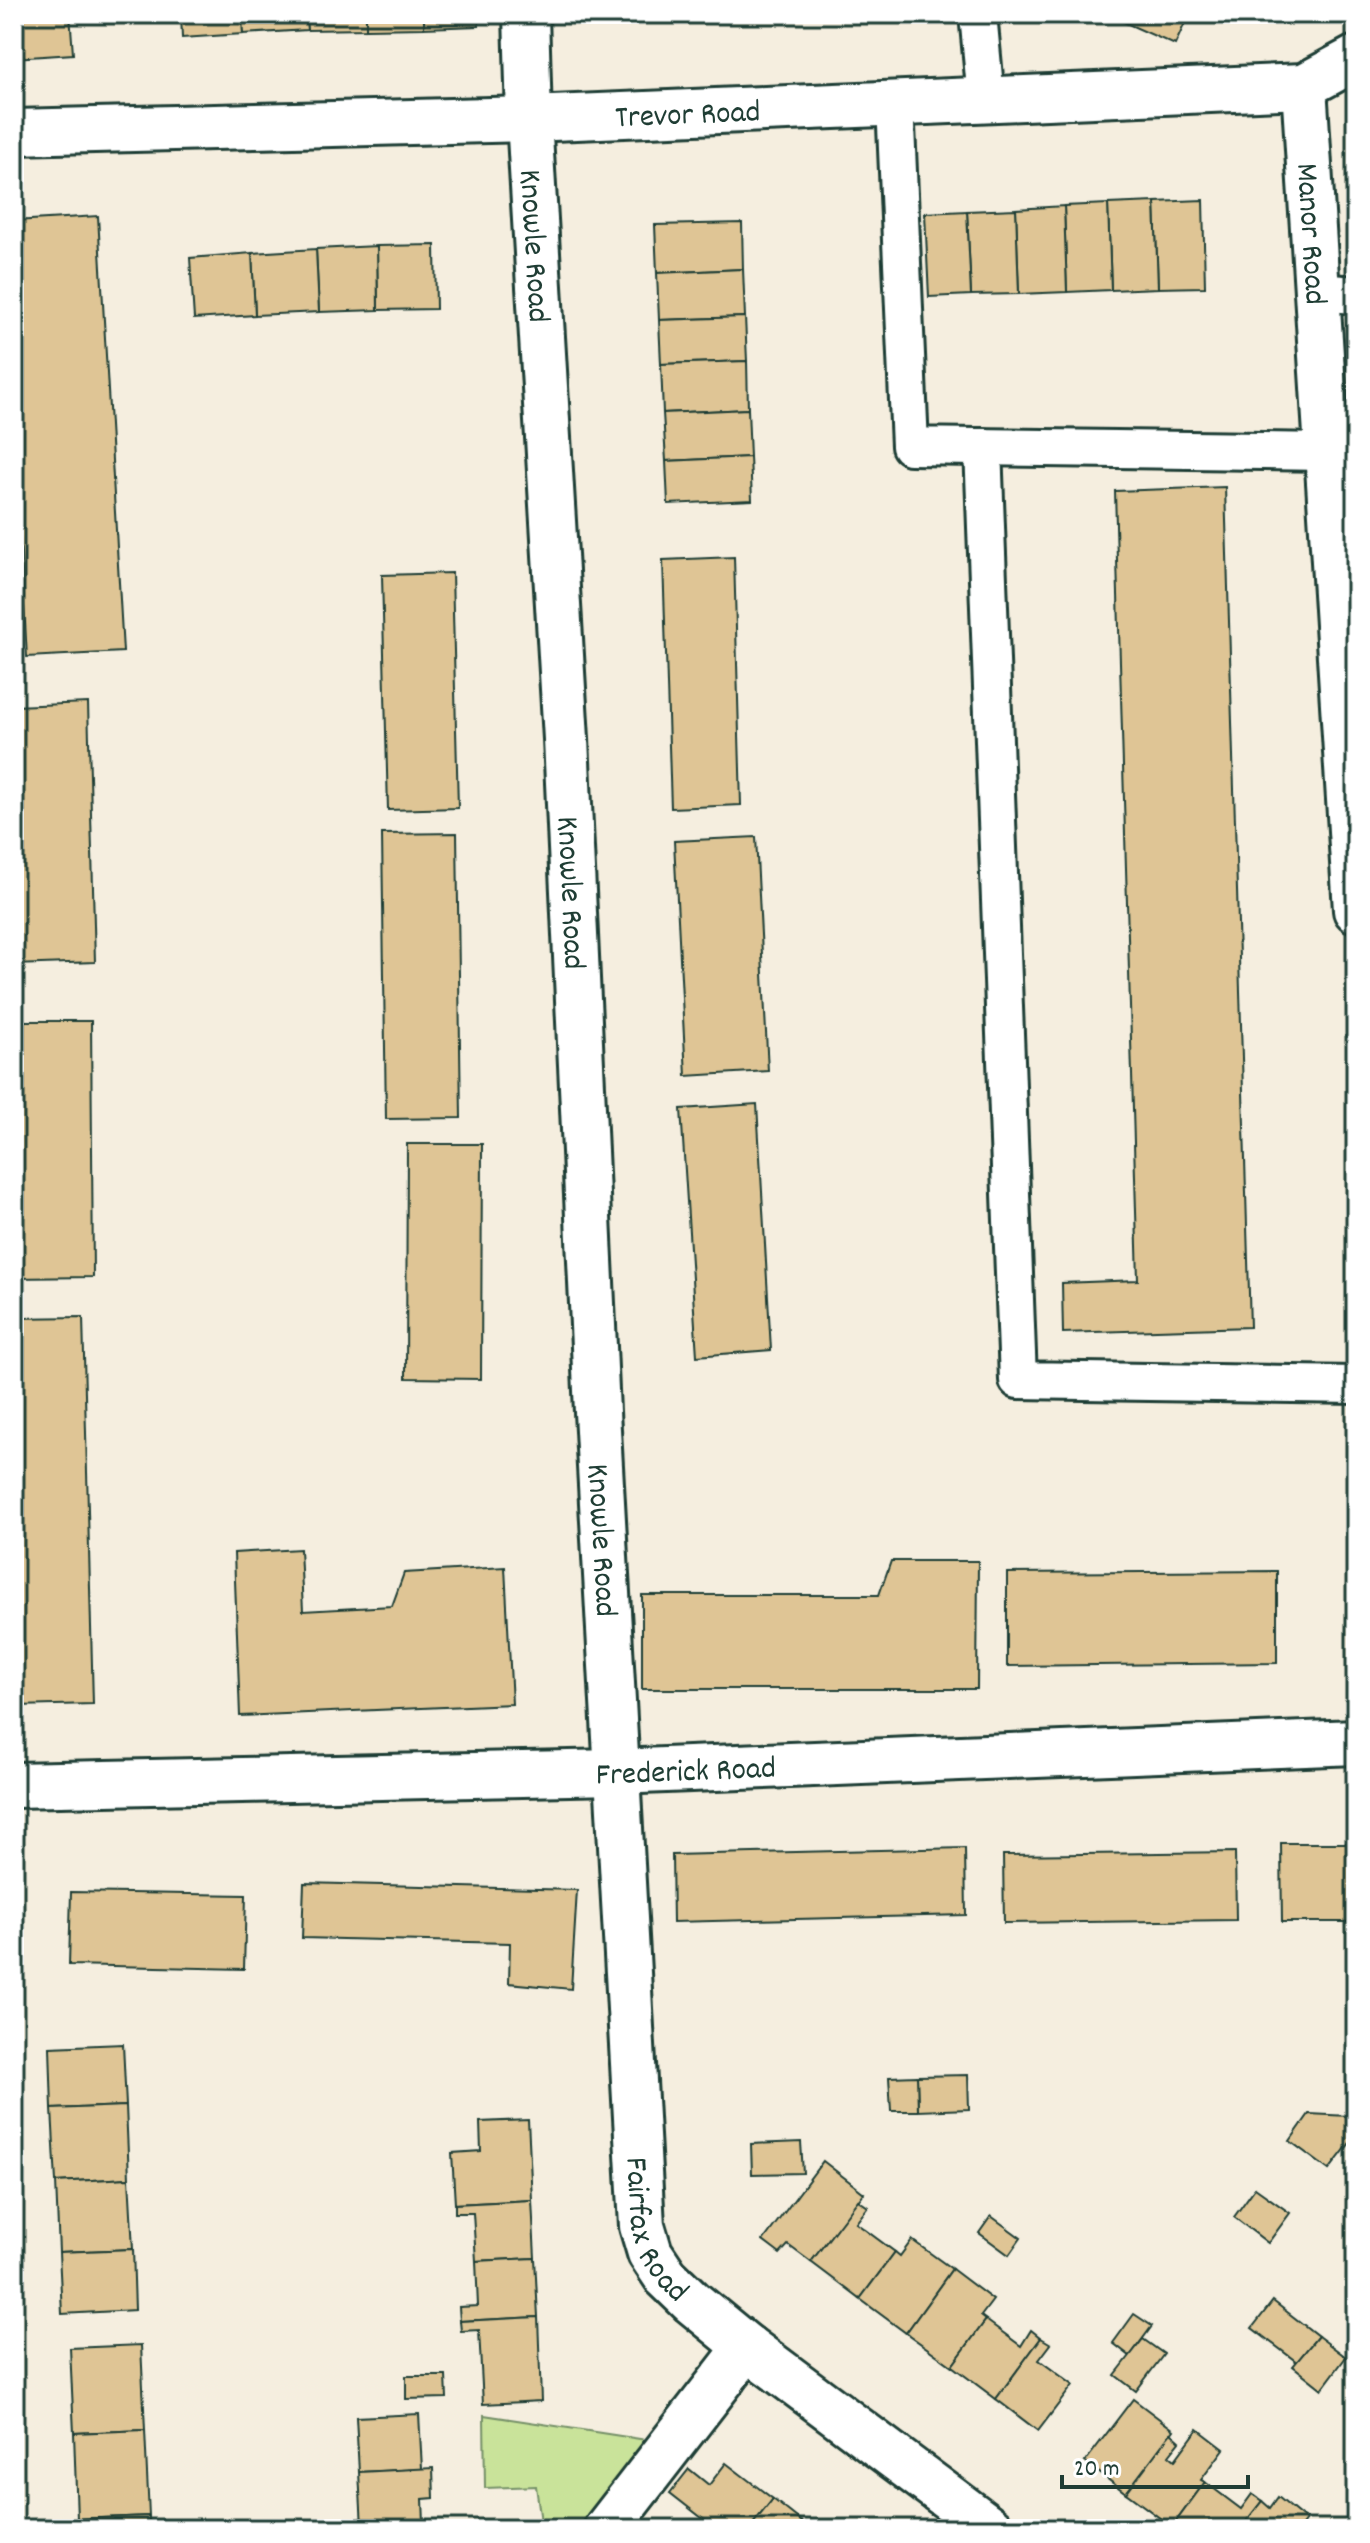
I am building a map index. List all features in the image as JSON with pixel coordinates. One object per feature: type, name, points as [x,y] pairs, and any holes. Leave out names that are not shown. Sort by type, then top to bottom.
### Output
[{"type":"street","name":"Knowle Road","points":[[526,14],[529,119],[565,723],[616,1772]]},
{"type":"street","name":"Trevor Road","points":[[14,132],[529,119],[1304,86],[1356,58]]},
{"type":"street","name":"Manor Road","points":[[1304,86],[1336,293],[1327,452],[1356,910]]},
{"type":"street","name":"Frederick Road","points":[[14,1785],[616,1772],[1356,1742]]},
{"type":"street","name":"Fairfax Road","points":[[616,1772],[642,2226],[650,2253],[666,2277],[747,2347],[991,2529]]},
{"type":"street","points":[[606,2529],[747,2347]]},
{"type":"lane","points":[[978,14],[986,99]]},
{"type":"lane","points":[[895,103],[910,446],[1327,452]]},
{"type":"lane","points":[[983,447],[1018,1380],[1356,1385]]},
{"type":"green space","points":[[484,2415],[653,2441],[585,2529],[542,2529],[536,2486],[485,2488]]},
{"type":"building","points":[[14,14],[70,14],[73,54],[14,58]]},
{"type":"building","points":[[181,14],[242,14],[243,34],[182,38]]},
{"type":"building","points":[[242,14],[306,14],[307,30],[243,34]]},
{"type":"building","points":[[306,14],[366,14],[366,29],[307,30]]},
{"type":"building","points":[[366,14],[424,14],[424,28],[366,29]]},
{"type":"building","points":[[424,14],[479,14],[479,26],[424,28]]},
{"type":"building","points":[[1122,14],[1189,14],[1175,45],[1119,20]]},
{"type":"building","points":[[1203,200],[1205,287],[1158,288],[1155,202]]},
{"type":"building","points":[[1155,202],[1158,288],[1111,290],[1108,204]]},
{"type":"building","points":[[1108,204],[1111,290],[1067,292],[1064,206]]},
{"type":"building","points":[[1064,206],[1067,292],[1019,294],[1016,209]]},
{"type":"building","points":[[1016,209],[1019,294],[971,295],[967,211]]},
{"type":"building","points":[[967,211],[971,295],[929,297],[925,213]]},
{"type":"building","points":[[98,216],[123,652],[27,657],[14,431],[14,221]]},
{"type":"building","points":[[742,223],[743,269],[657,273],[655,225]]},
{"type":"building","points":[[435,245],[436,309],[378,310],[377,246]]},
{"type":"building","points":[[377,246],[378,310],[319,312],[316,249]]},
{"type":"building","points":[[316,249],[319,312],[255,315],[252,253]]},
{"type":"building","points":[[252,253],[255,315],[194,319],[190,258]]},
{"type":"building","points":[[743,269],[745,317],[659,320],[657,273]]},
{"type":"building","points":[[745,317],[747,361],[661,364],[659,320]]},
{"type":"building","points":[[747,361],[748,409],[663,413],[661,364]]},
{"type":"building","points":[[748,409],[750,457],[666,461],[663,413]]},
{"type":"building","points":[[750,457],[752,500],[668,504],[666,461]]},
{"type":"building","points":[[1225,487],[1250,1327],[1063,1333],[1062,1283],[1138,1280],[1115,491]]},
{"type":"building","points":[[734,557],[741,805],[671,808],[663,560]]},
{"type":"building","points":[[452,573],[458,808],[388,810],[382,575]]},
{"type":"building","points":[[88,703],[95,962],[14,965],[14,706]]},
{"type":"building","points":[[457,833],[461,1118],[386,1119],[382,834]]},
{"type":"building","points":[[756,837],[768,1071],[686,1076],[674,841]]},
{"type":"building","points":[[14,1021],[91,1021],[93,1277],[14,1278]]},
{"type":"building","points":[[757,1104],[771,1350],[697,1356],[681,1109]]},
{"type":"building","points":[[407,1144],[482,1144],[481,1379],[406,1378]]},
{"type":"building","points":[[83,1317],[93,1704],[17,1706],[14,1318]]},
{"type":"building","points":[[300,1549],[303,1611],[392,1606],[404,1573],[505,1567],[512,1704],[240,1716],[234,1553]]},
{"type":"building","points":[[891,1561],[978,1561],[977,1689],[642,1689],[642,1595],[879,1595]]},
{"type":"building","points":[[1277,1571],[1277,1663],[1007,1666],[1007,1573]]},
{"type":"building","points":[[1281,1843],[1356,1843],[1356,1922],[1282,1922]]},
{"type":"building","points":[[965,1848],[966,1915],[673,1922],[672,1855]]},
{"type":"building","points":[[1235,1852],[1236,1920],[1004,1923],[1003,1855]]},
{"type":"building","points":[[304,1883],[577,1890],[571,1989],[509,1983],[510,1943],[302,1938]]},
{"type":"building","points":[[71,1892],[246,1895],[244,1969],[69,1965]]},
{"type":"building","points":[[123,2044],[126,2106],[52,2109],[50,2047]]},
{"type":"building","points":[[968,2075],[969,2109],[918,2111],[917,2076]]},
{"type":"building","points":[[917,2076],[918,2111],[891,2111],[889,2077]]},
{"type":"building","points":[[126,2106],[129,2178],[56,2182],[52,2109]]},
{"type":"building","points":[[1309,2114],[1349,2116],[1356,2121],[1356,2135],[1329,2170],[1290,2141]]},
{"type":"building","points":[[528,2120],[532,2200],[455,2204],[452,2153],[481,2151],[480,2122]]},
{"type":"building","points":[[801,2142],[803,2173],[752,2174],[751,2144]]},
{"type":"building","points":[[823,2161],[864,2193],[811,2262],[788,2245],[780,2254],[763,2241]]},
{"type":"building","points":[[129,2178],[133,2249],[59,2252],[56,2182]]},
{"type":"building","points":[[1255,2188],[1290,2213],[1268,2243],[1234,2217]]},
{"type":"building","points":[[532,2200],[535,2258],[476,2261],[473,2213],[455,2213],[455,2204]]},
{"type":"building","points":[[858,2200],[868,2207],[856,2223],[895,2252],[860,2299],[811,2262]]},
{"type":"building","points":[[991,2216],[1021,2238],[1009,2255],[979,2233]]},
{"type":"building","points":[[912,2240],[952,2269],[906,2333],[860,2299],[895,2252],[900,2256]]},
{"type":"building","points":[[133,2249],[135,2310],[62,2314],[59,2252]]},
{"type":"building","points":[[535,2258],[538,2317],[460,2321],[459,2307],[478,2306],[476,2261]]},
{"type":"building","points":[[952,2269],[993,2300],[981,2316],[986,2320],[952,2366],[906,2333]]},
{"type":"building","points":[[1273,2301],[1318,2336],[1297,2362],[1252,2328]]},
{"type":"building","points":[[1134,2314],[1152,2326],[1130,2356],[1113,2343]]},
{"type":"building","points":[[538,2317],[541,2401],[483,2404],[479,2330],[461,2331],[460,2321]]},
{"type":"building","points":[[986,2320],[1021,2346],[1031,2330],[1041,2338],[996,2399],[952,2366]]},
{"type":"building","points":[[1318,2336],[1346,2357],[1322,2389],[1293,2366]]},
{"type":"building","points":[[1041,2338],[1051,2344],[1039,2360],[1073,2385],[1038,2431],[996,2399]]},
{"type":"building","points":[[1143,2339],[1164,2354],[1136,2391],[1115,2375]]},
{"type":"building","points":[[141,2345],[145,2430],[74,2433],[70,2348]]},
{"type":"building","points":[[406,2376],[446,2376],[447,2398],[406,2399]]},
{"type":"building","points":[[1133,2399],[1174,2430],[1126,2493],[1085,2462]]},
{"type":"building","points":[[419,2414],[422,2469],[359,2472],[356,2417]]},
{"type":"building","points":[[1198,2429],[1224,2449],[1201,2480],[1205,2482],[1172,2527],[1126,2493],[1171,2433],[1180,2441],[1169,2455],[1175,2460]]},
{"type":"building","points":[[145,2430],[149,2516],[77,2519],[74,2433]]},
{"type":"building","points":[[726,2463],[773,2499],[749,2529],[716,2529],[670,2493],[689,2469],[709,2485]]},
{"type":"building","points":[[433,2468],[434,2498],[423,2499],[424,2523],[362,2527],[359,2472]]},
{"type":"building","points":[[1205,2482],[1241,2509],[1252,2494],[1262,2501],[1240,2529],[1174,2529],[1172,2527]]},
{"type":"building","points":[[1278,2497],[1306,2520],[1299,2529],[1240,2529],[1262,2501],[1270,2508]]},
{"type":"building","points":[[773,2499],[811,2529],[749,2529]]},
{"type":"building","points":[[149,2516],[149,2529],[77,2529],[77,2519]]},
{"type":"building","points":[[424,2523],[425,2529],[361,2529],[362,2527]]}]
